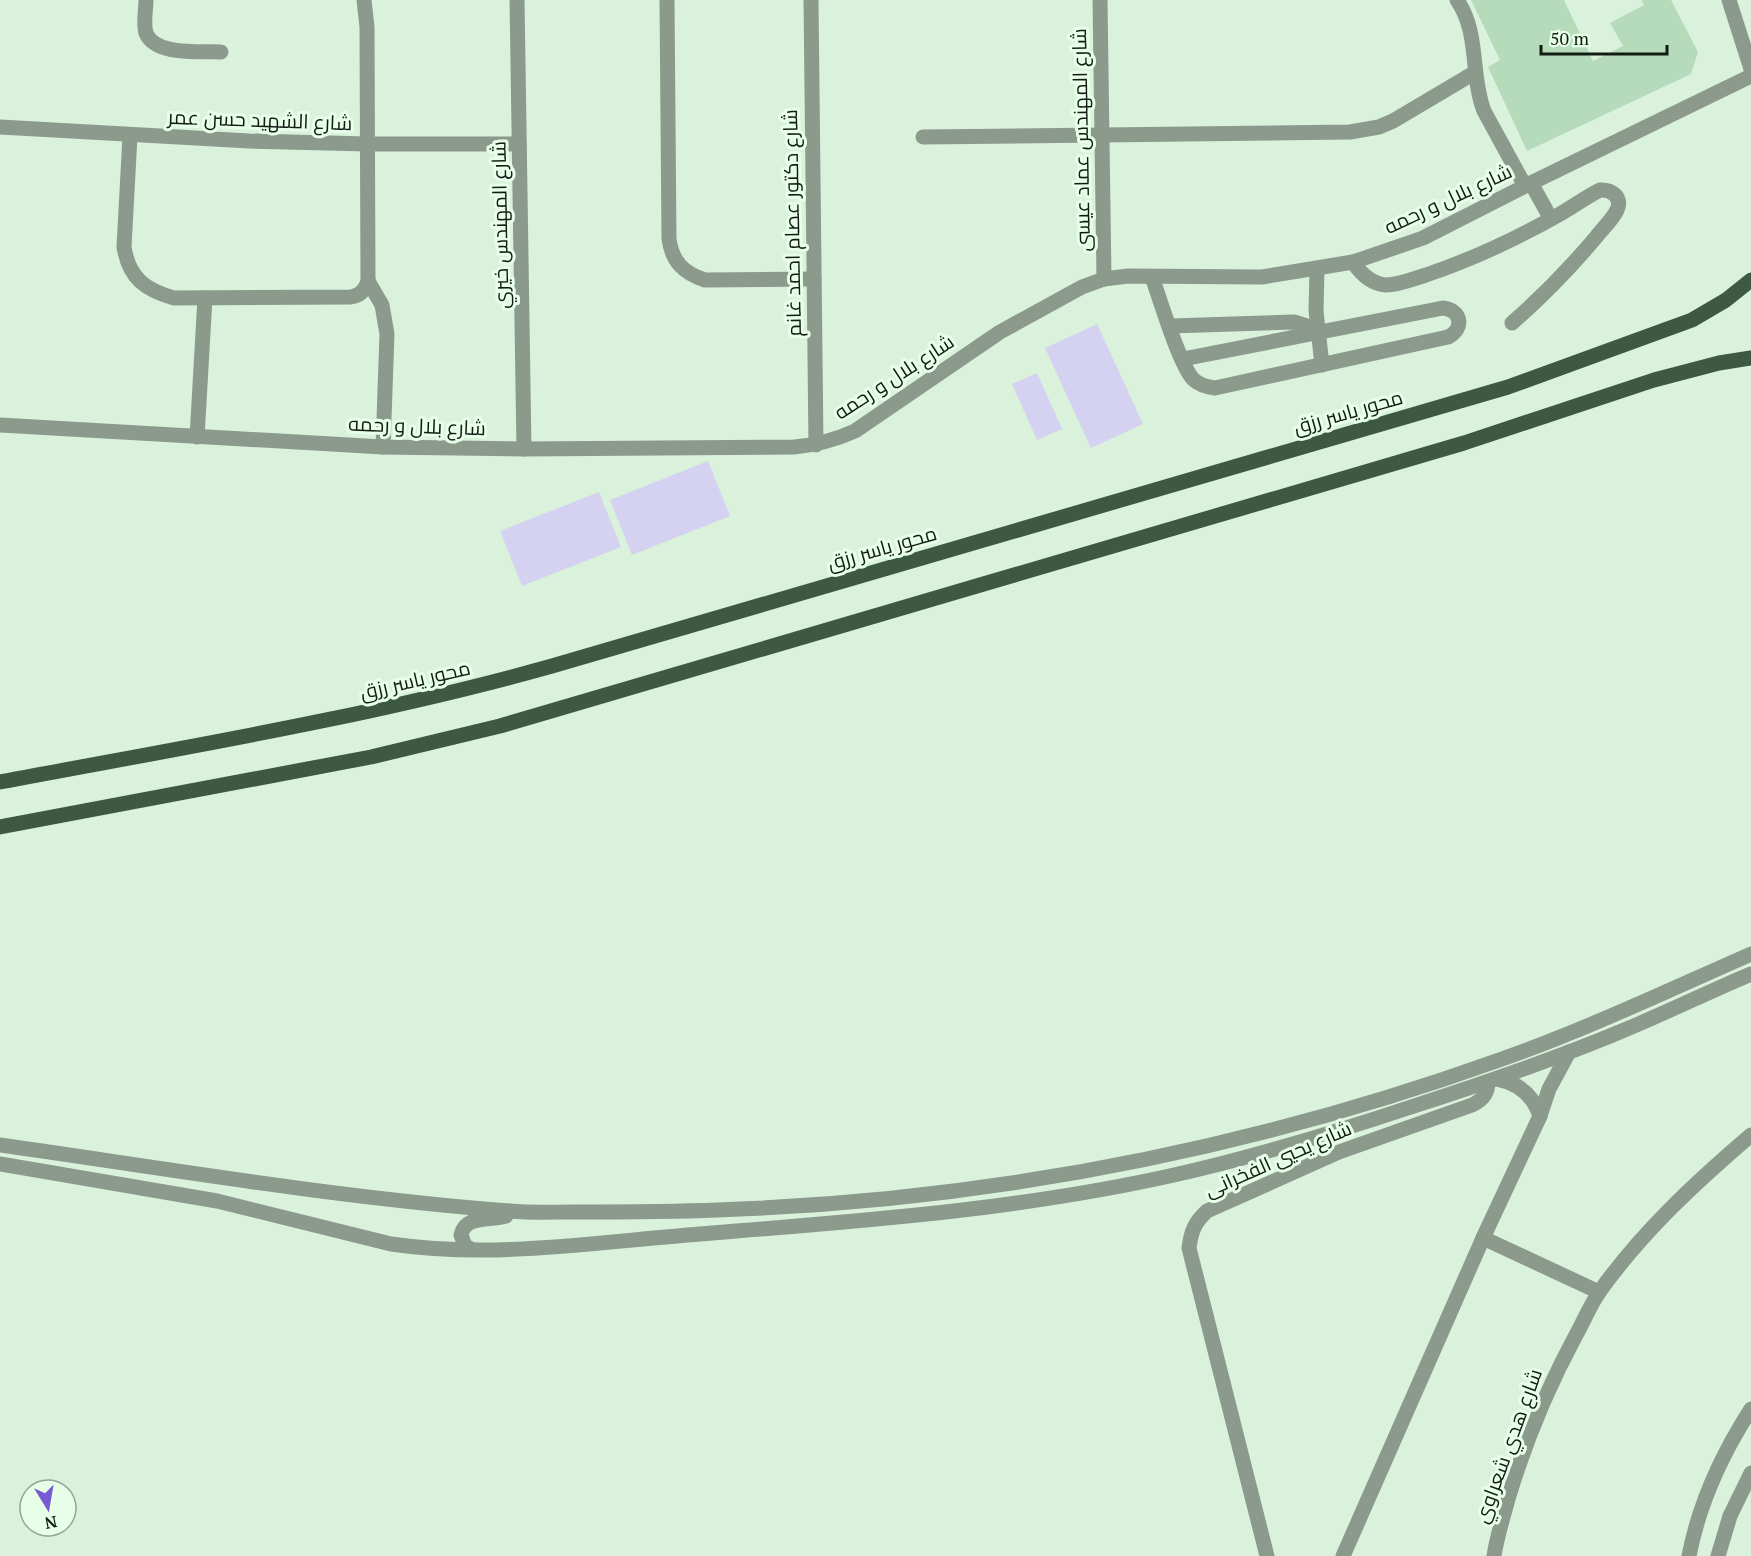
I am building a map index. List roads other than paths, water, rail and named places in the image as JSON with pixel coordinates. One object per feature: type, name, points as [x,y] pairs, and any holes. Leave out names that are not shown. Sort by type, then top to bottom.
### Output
[{"type":"main road","name":"محور ياسر رزق","points":[[0,782],[362,714],[563,663],[1508,387],[1692,320],[1726,300],[1751,280]]},
{"type":"main road","points":[[0,827],[371,757],[500,726],[1464,443],[1654,380],[1719,363],[1751,358]]},
{"type":"street","points":[[146,0],[145,26],[151,41],[157,46],[172,50],[221,52]]},
{"type":"street","points":[[130,136],[124,246],[126,259],[139,281],[150,289],[174,298],[351,297],[363,292],[368,281],[367,27],[364,0]]},
{"type":"street","name":"شارع المهندس خيري","points":[[517,0],[524,449]]},
{"type":"street","points":[[667,0],[669,239],[676,261],[683,270],[705,279],[814,279]]},
{"type":"street","name":"شارع دكتور عصام احمد غانم","points":[[811,0],[816,445]]},
{"type":"street","name":"شارع المهندس عماد عيسى","points":[[1100,0],[1104,279]]},
{"type":"street","points":[[1457,0],[1464,10],[1471,34],[1474,73],[1484,111],[1551,219]]},
{"type":"street","points":[[1729,0],[1751,69]]},
{"type":"street","points":[[923,137],[1336,133],[1365,130],[1393,122],[1474,73]]},
{"type":"street","name":"شارع بلال و رحمه","points":[[0,425],[383,447],[524,449],[816,445],[855,431],[1000,332],[1059,299],[1104,279],[1262,277],[1353,262],[1423,238],[1528,184],[1751,76]]},
{"type":"street","name":"شارع الشهيد حسن عمر","points":[[0,127],[130,136],[367,144],[519,144]]},
{"type":"street","points":[[1353,262],[1371,281],[1384,285],[1398,284],[1466,260],[1551,219],[1600,190],[1606,189],[1617,197],[1619,203],[1617,210],[1586,250],[1512,323]]},
{"type":"street","points":[[1317,269],[1317,333],[1322,365]]},
{"type":"street","points":[[1152,277],[1170,326],[1188,372],[1195,381],[1215,388],[1448,337],[1459,327],[1459,319],[1450,308],[1443,308],[1183,359]]},
{"type":"street","points":[[368,281],[382,305],[387,326],[383,447]]},
{"type":"street","points":[[197,437],[205,298]]},
{"type":"street","points":[[1170,326],[1294,322],[1310,327],[1317,333]]},
{"type":"street","points":[[0,1145],[300,1188],[514,1212],[672,1212],[848,1203],[1002,1185],[1138,1161],[1288,1126],[1467,1072],[1546,1043],[1751,954]]},
{"type":"street","points":[[0,1164],[217,1201],[391,1244],[418,1248],[558,1248],[869,1221],[966,1210],[1114,1187],[1241,1159],[1332,1133],[1493,1080],[1624,1030],[1751,974]]},
{"type":"street","points":[[1343,1556],[1483,1238],[1540,1116],[1549,1089],[1569,1052]]},
{"type":"street","points":[[1493,1080],[1507,1081],[1525,1090],[1537,1107],[1540,1116]]},
{"type":"street","name":"شارع يحيي الفخرانى","points":[[1267,1556],[1189,1248],[1191,1234],[1197,1221],[1208,1211],[1339,1152],[1472,1105],[1483,1098],[1493,1080]]},
{"type":"street","points":[[1332,1133],[1339,1152]]},
{"type":"street","name":"شارع هدي شعراوي","points":[[1494,1556],[1496,1540],[1517,1469],[1535,1421],[1560,1365],[1599,1292],[1653,1226],[1751,1135]]},
{"type":"street","points":[[471,1249],[462,1241],[462,1229],[466,1224],[471,1221],[496,1219],[514,1212]]},
{"type":"street","points":[[1483,1238],[1599,1292]]},
{"type":"street","points":[[1689,1556],[1708,1489],[1739,1426],[1751,1409]]},
{"type":"street","points":[[1718,1556],[1730,1516],[1751,1473]]}]
